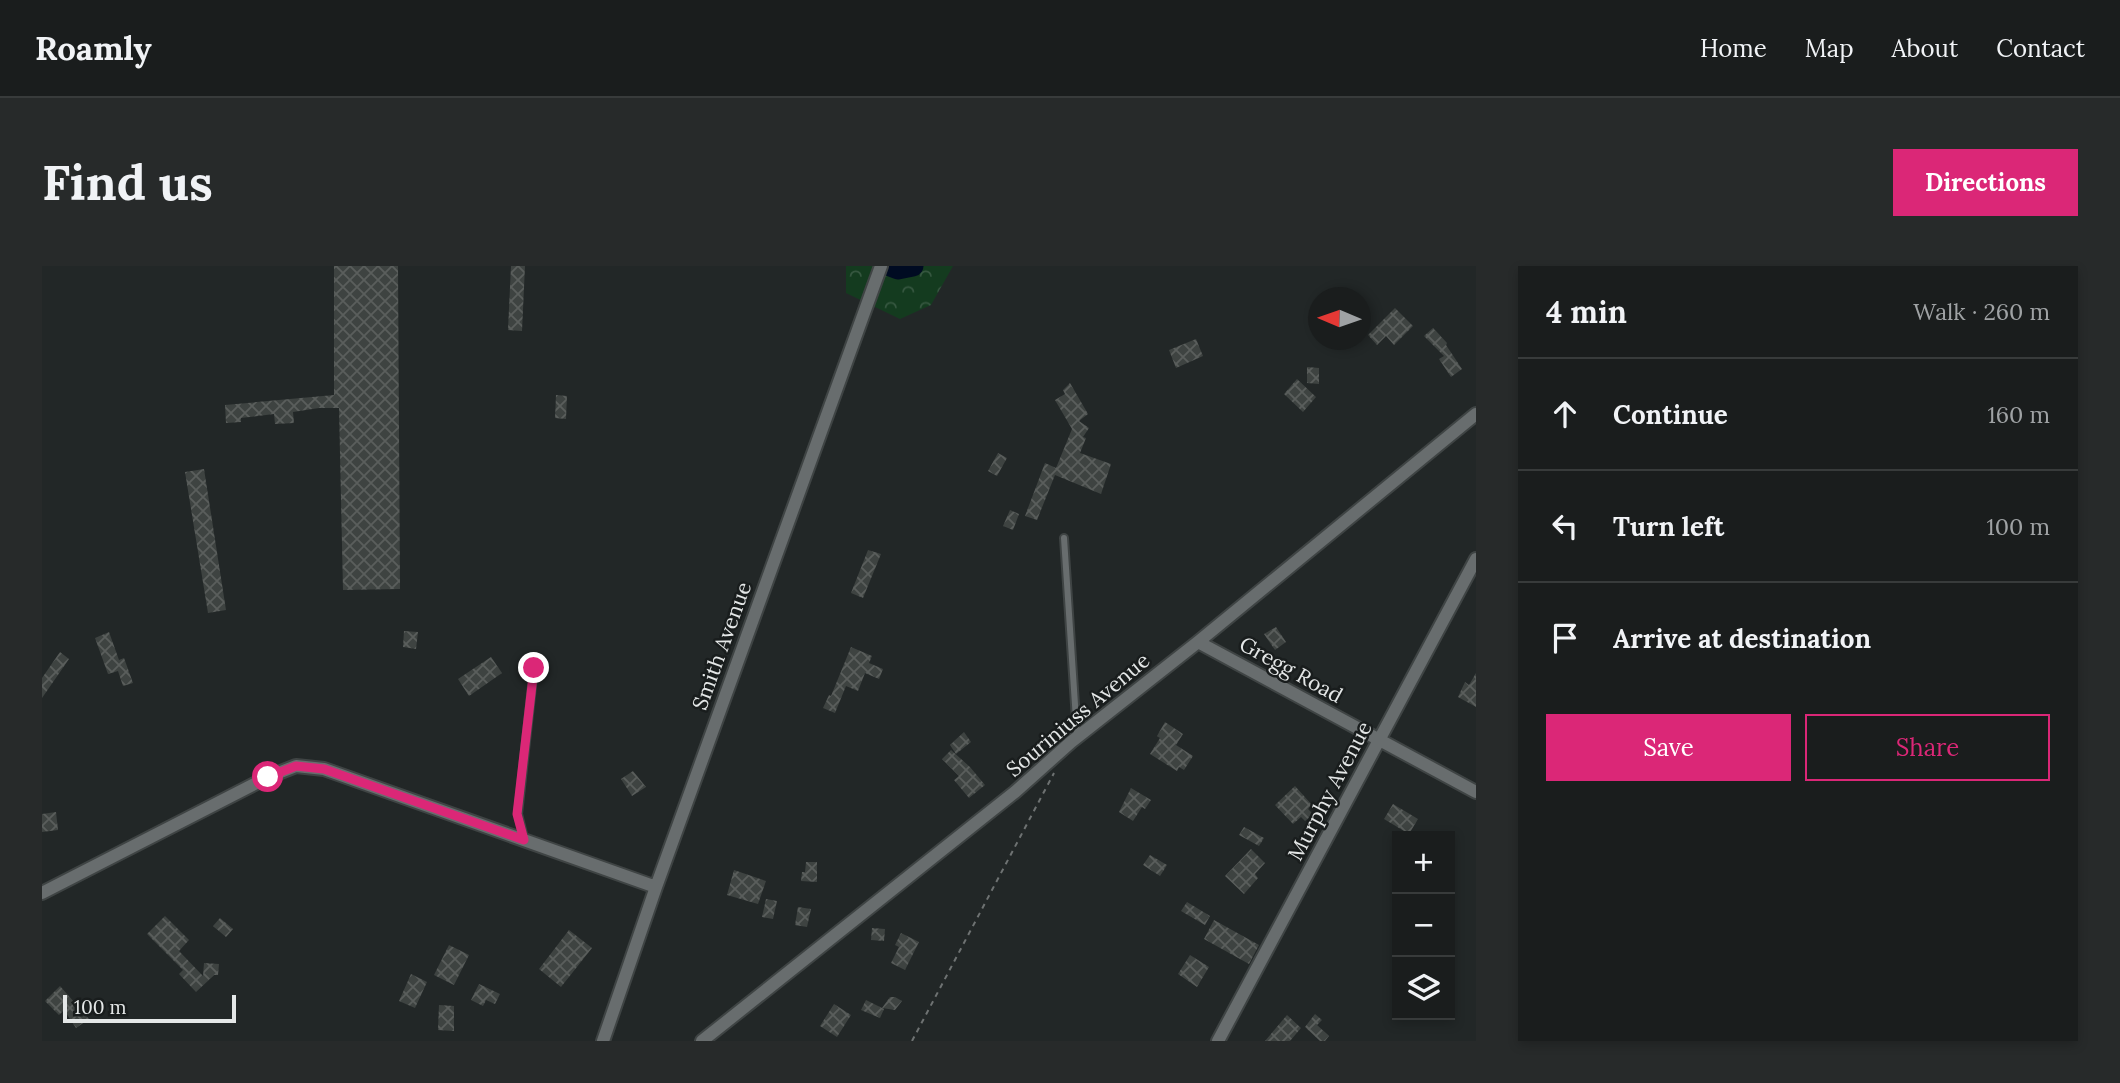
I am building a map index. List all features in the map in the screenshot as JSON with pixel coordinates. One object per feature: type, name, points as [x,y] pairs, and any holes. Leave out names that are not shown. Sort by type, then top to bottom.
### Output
[{"type":"street","name":"Smith Avenue","points":[[603,1041],[656,887],[881,266]]},
{"type":"street","name":"Souriniuss Avenue","points":[[702,1041],[1015,792],[1078,737],[1476,414]]},
{"type":"street","name":"Murphy Avenue","points":[[1218,1041],[1476,559]]},
{"type":"street","name":"Gregg Road","points":[[1198,642],[1476,792]]},
{"type":"street","points":[[42,892],[268,777],[296,766],[324,769],[656,887]]},
{"type":"lane","points":[[1064,538],[1078,737]]},
{"type":"lane","points":[[524,840],[517,814],[534,668]]},
{"type":"path","points":[[912,1041],[1058,766]]},
{"type":"green space","points":[[846,266],[953,266],[931,305],[900,319],[846,293]]},
{"type":"building","points":[[334,266],[398,266],[400,589],[343,590],[339,408],[293,412],[294,423],[275,424],[274,414],[241,418],[241,422],[226,423],[225,405],[334,395]]},
{"type":"building","points":[[511,266],[525,266],[522,331],[508,330]]},
{"type":"building","points":[[1395,308],[1413,326],[1394,345],[1386,336],[1377,345],[1371,338],[1371,332]]},
{"type":"building","points":[[1433,328],[1447,343],[1462,369],[1451,377],[1439,359],[1444,356],[1424,336]]},
{"type":"building","points":[[1196,339],[1203,356],[1176,368],[1169,350]]},
{"type":"building","points":[[1307,367],[1319,368],[1319,384],[1307,383]]},
{"type":"building","points":[[1297,379],[1316,397],[1303,412],[1284,394]]},
{"type":"building","points":[[1070,383],[1088,414],[1079,421],[1089,428],[1083,437],[1086,438],[1080,453],[1111,464],[1101,494],[1055,475],[1037,520],[1025,516],[1045,463],[1056,468],[1072,429],[1055,400],[1065,394],[1063,390]]},
{"type":"building","points":[[556,395],[567,396],[566,419],[555,418]]},
{"type":"building","points":[[998,453],[1007,458],[997,476],[988,471]]},
{"type":"building","points":[[204,469],[226,610],[208,613],[185,472]]},
{"type":"building","points":[[1010,510],[1019,514],[1013,530],[1003,526]]},
{"type":"building","points":[[868,550],[881,554],[863,598],[851,593]]},
{"type":"building","points":[[1276,627],[1286,642],[1275,650],[1264,634]]},
{"type":"building","points":[[404,631],[418,632],[416,649],[403,647]]},
{"type":"building","points":[[109,632],[119,660],[124,658],[133,683],[123,686],[118,671],[108,674],[95,638]]},
{"type":"building","points":[[851,647],[872,656],[869,663],[883,669],[879,679],[865,673],[858,691],[846,686],[835,713],[823,708],[829,695],[831,696]]},
{"type":"building","points":[[60,652],[69,659],[42,698],[42,678]]},
{"type":"building","points":[[491,657],[502,673],[469,696],[458,679]]},
{"type":"building","points":[[1476,673],[1476,707],[1458,697],[1465,682],[1469,685]]},
{"type":"building","points":[[1165,722],[1183,734],[1176,745],[1193,756],[1184,770],[1179,767],[1177,771],[1150,754],[1160,738],[1157,736]]},
{"type":"building","points":[[964,732],[971,742],[956,754],[950,745]]},
{"type":"building","points":[[951,750],[985,785],[969,798],[954,780],[959,776],[942,759]]},
{"type":"building","points":[[633,771],[646,787],[632,796],[621,779]]},
{"type":"building","points":[[1295,786],[1312,805],[1308,809],[1313,814],[1305,821],[1301,817],[1293,824],[1275,805]]},
{"type":"building","points":[[1131,788],[1151,800],[1145,809],[1142,807],[1133,821],[1119,812]]},
{"type":"building","points":[[1393,804],[1418,819],[1411,831],[1404,831],[1384,819]]},
{"type":"building","points":[[56,812],[58,830],[42,832],[42,814]]},
{"type":"building","points":[[1244,827],[1264,838],[1259,846],[1239,835]]},
{"type":"building","points":[[1251,849],[1265,863],[1255,874],[1258,878],[1244,894],[1225,876]]},
{"type":"building","points":[[1150,855],[1167,865],[1160,876],[1143,865]]},
{"type":"building","points":[[806,862],[817,862],[817,882],[801,881]]},
{"type":"building","points":[[734,870],[766,881],[758,904],[727,895]]},
{"type":"building","points":[[766,899],[777,901],[773,919],[762,917]]},
{"type":"building","points":[[1187,902],[1210,916],[1205,925],[1181,911]]},
{"type":"building","points":[[798,907],[811,909],[807,927],[795,925]]},
{"type":"building","points":[[165,916],[189,940],[179,951],[203,976],[204,963],[219,964],[218,975],[214,975],[196,992],[179,974],[183,970],[147,934]]},
{"type":"building","points":[[220,918],[233,929],[226,937],[213,926]]},
{"type":"building","points":[[1214,920],[1259,945],[1249,964],[1204,939]]},
{"type":"building","points":[[872,928],[885,929],[884,941],[871,940]]},
{"type":"building","points":[[569,930],[592,948],[561,987],[539,969]]},
{"type":"building","points":[[901,933],[919,942],[905,970],[891,963],[899,947],[895,945]]},
{"type":"building","points":[[449,945],[469,955],[454,985],[434,975]]},
{"type":"building","points":[[1190,955],[1209,967],[1197,987],[1178,974]]},
{"type":"building","points":[[411,974],[427,982],[415,1008],[399,1001]]},
{"type":"building","points":[[479,984],[500,994],[495,1004],[486,1000],[483,1006],[471,1000]]},
{"type":"building","points":[[60,986],[89,1019],[76,1028],[64,1010],[59,1015],[45,1001]]},
{"type":"building","points":[[890,997],[902,1001],[895,1010],[882,1008]]},
{"type":"building","points":[[866,1000],[884,1009],[880,1018],[861,1010]]},
{"type":"building","points":[[834,1004],[851,1015],[837,1037],[820,1026]]},
{"type":"building","points":[[439,1005],[454,1006],[454,1031],[438,1030]]},
{"type":"building","points":[[1315,1014],[1322,1020],[1317,1025],[1329,1036],[1325,1041],[1320,1041],[1305,1027]]},
{"type":"building","points":[[1287,1015],[1301,1028],[1290,1041],[1265,1041]]},
{"type":"waterway","points":[[890,266],[898,269],[913,266]]},
{"type":"route","points":[[268,777],[296,766],[324,769],[524,840],[517,814],[534,668]]}]
